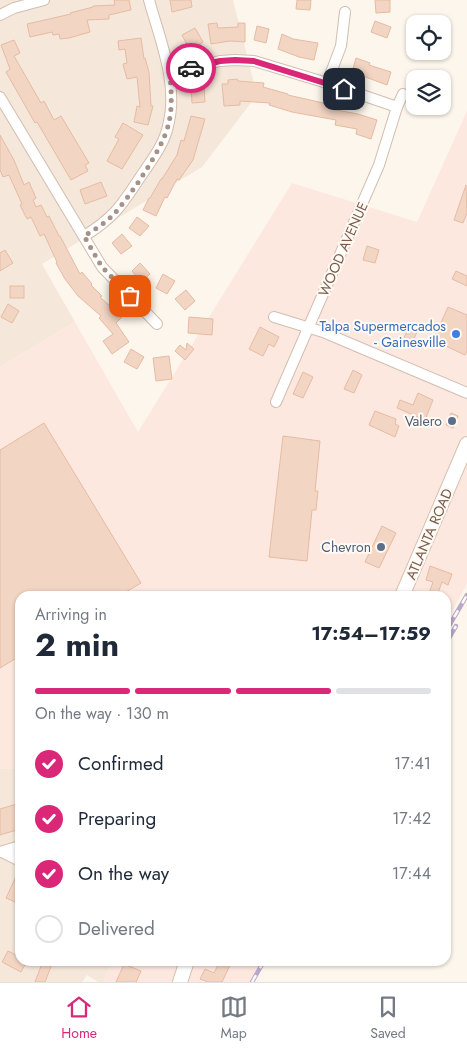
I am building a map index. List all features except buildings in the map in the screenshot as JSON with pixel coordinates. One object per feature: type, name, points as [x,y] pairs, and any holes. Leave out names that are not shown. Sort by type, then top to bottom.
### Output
[{"type":"main road","name":"ATLANTA ROAD","points":[[404,591],[467,444]]},
{"type":"main road","points":[[180,982],[185,966]]},
{"type":"street","points":[[0,16],[14,8],[44,0]]},
{"type":"street","points":[[84,236],[111,218],[124,202],[160,146],[168,128],[171,111],[170,73],[149,0]]},
{"type":"street","points":[[327,83],[341,46],[345,12]]},
{"type":"street","points":[[170,73],[220,61],[254,61],[397,107]]},
{"type":"street","name":"WOOD AVENUE","points":[[276,402],[379,165],[397,107],[403,94]]},
{"type":"street","points":[[0,97],[102,267],[156,324]]},
{"type":"street","points":[[274,317],[308,327],[467,393]]},
{"type":"street","points":[[1,852],[15,848]]},
{"type":"street","points":[[1,852],[15,859]]},
{"type":"shaded area","points":[[0,0],[233,0],[257,95],[202,167],[42,264],[75,322],[0,367]]},
{"type":"shaded area","points":[[467,111],[467,584],[451,614],[451,591],[15,591],[15,768],[0,769],[0,367],[75,322],[138,432],[292,183],[417,222]]},
{"type":"shaded area","points":[[15,768],[15,966],[109,966],[104,982],[98,982],[87,975],[82,982],[0,982],[0,769]]},
{"type":"shaded area","points":[[109,966],[262,966],[254,982],[104,982]]},
{"type":"railway","points":[[451,622],[467,595]]},
{"type":"railway","points":[[451,634],[456,626]]},
{"type":"railway","points":[[252,982],[261,966]]},
{"type":"way so far","points":[[130,296],[102,267],[84,236],[111,218],[124,202],[160,146],[168,128],[171,111],[170,73],[191,68]]},
{"type":"place","name":"Talpa Supermercados - Gainesville","points":[[456,334]]},
{"type":"place","name":"Valero","points":[[452,421]]},
{"type":"place","name":"Chevron","points":[[381,547]]},
{"type":"route","points":[[191,68],[220,61],[254,61],[344,89]]}]
